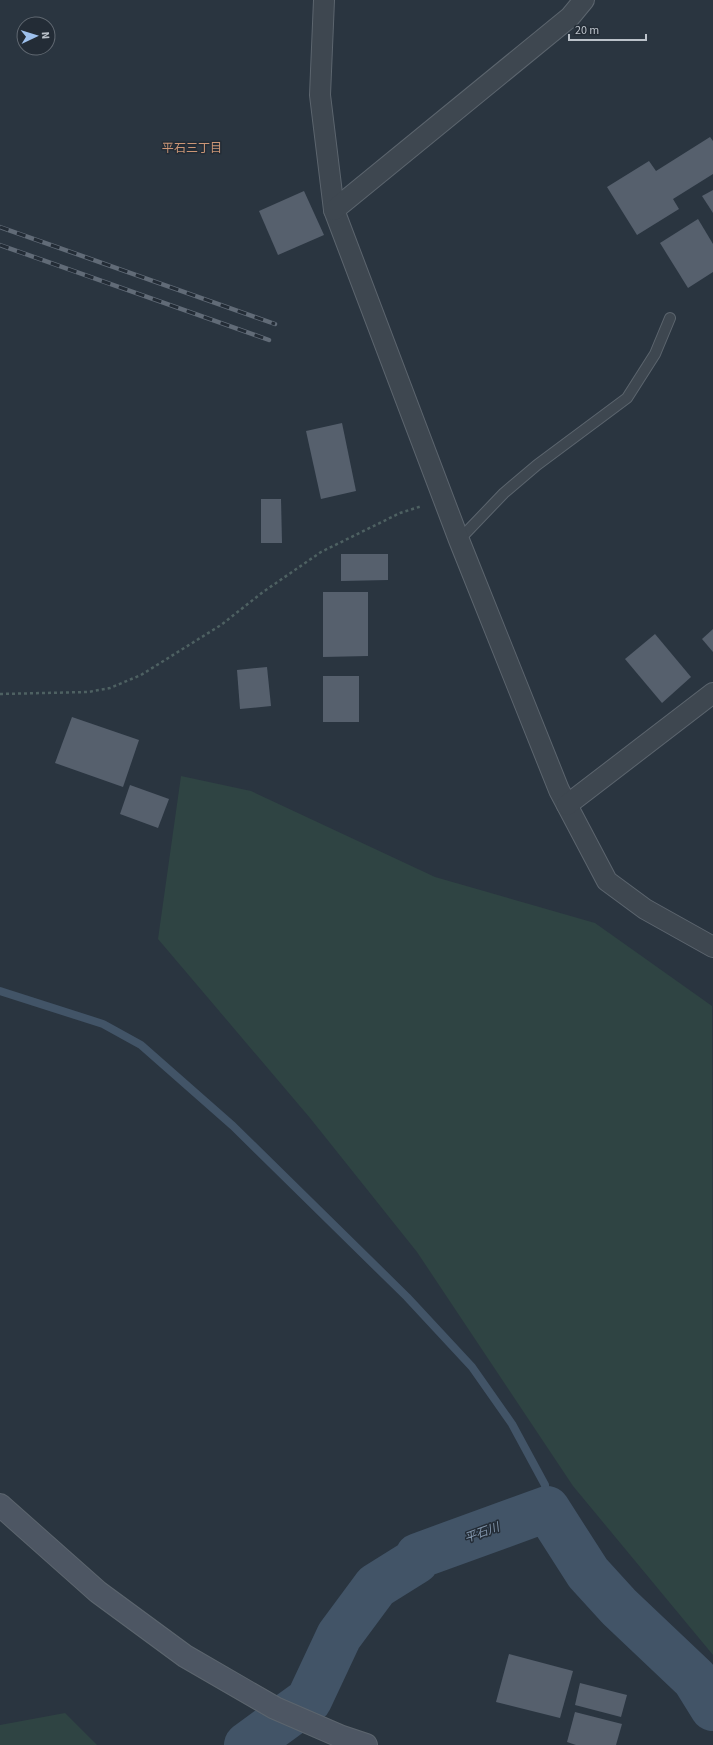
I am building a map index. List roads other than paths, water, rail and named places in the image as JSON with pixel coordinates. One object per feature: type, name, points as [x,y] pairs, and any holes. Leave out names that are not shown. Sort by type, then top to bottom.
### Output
[{"type":"street","points":[[324,0],[320,95],[334,210],[459,540],[559,790],[607,881],[645,909],[713,947]]},
{"type":"street","points":[[334,210],[570,17],[584,0]]},
{"type":"street","points":[[567,805],[713,693]]},
{"type":"street","points":[[0,1505],[98,1592],[185,1656],[275,1708],[342,1737],[366,1745]]},
{"type":"lane","points":[[459,540],[504,493],[537,465],[627,398],[655,354],[670,318]]},
{"type":"waterway","points":[[0,991],[103,1024],[141,1045],[233,1126],[407,1297],[472,1367],[512,1424],[545,1485],[547,1509]]},
{"type":"waterway","name":"平石川","points":[[247,1745],[309,1700],[339,1636],[376,1586],[416,1561],[418,1556],[547,1509],[588,1573],[619,1607],[695,1679],[713,1708]]},
{"type":"railway","points":[[0,227],[275,324]]},
{"type":"railway","points":[[0,245],[269,340]]},
{"type":"district","name":"平石三丁目","points":[[192,148]]}]
